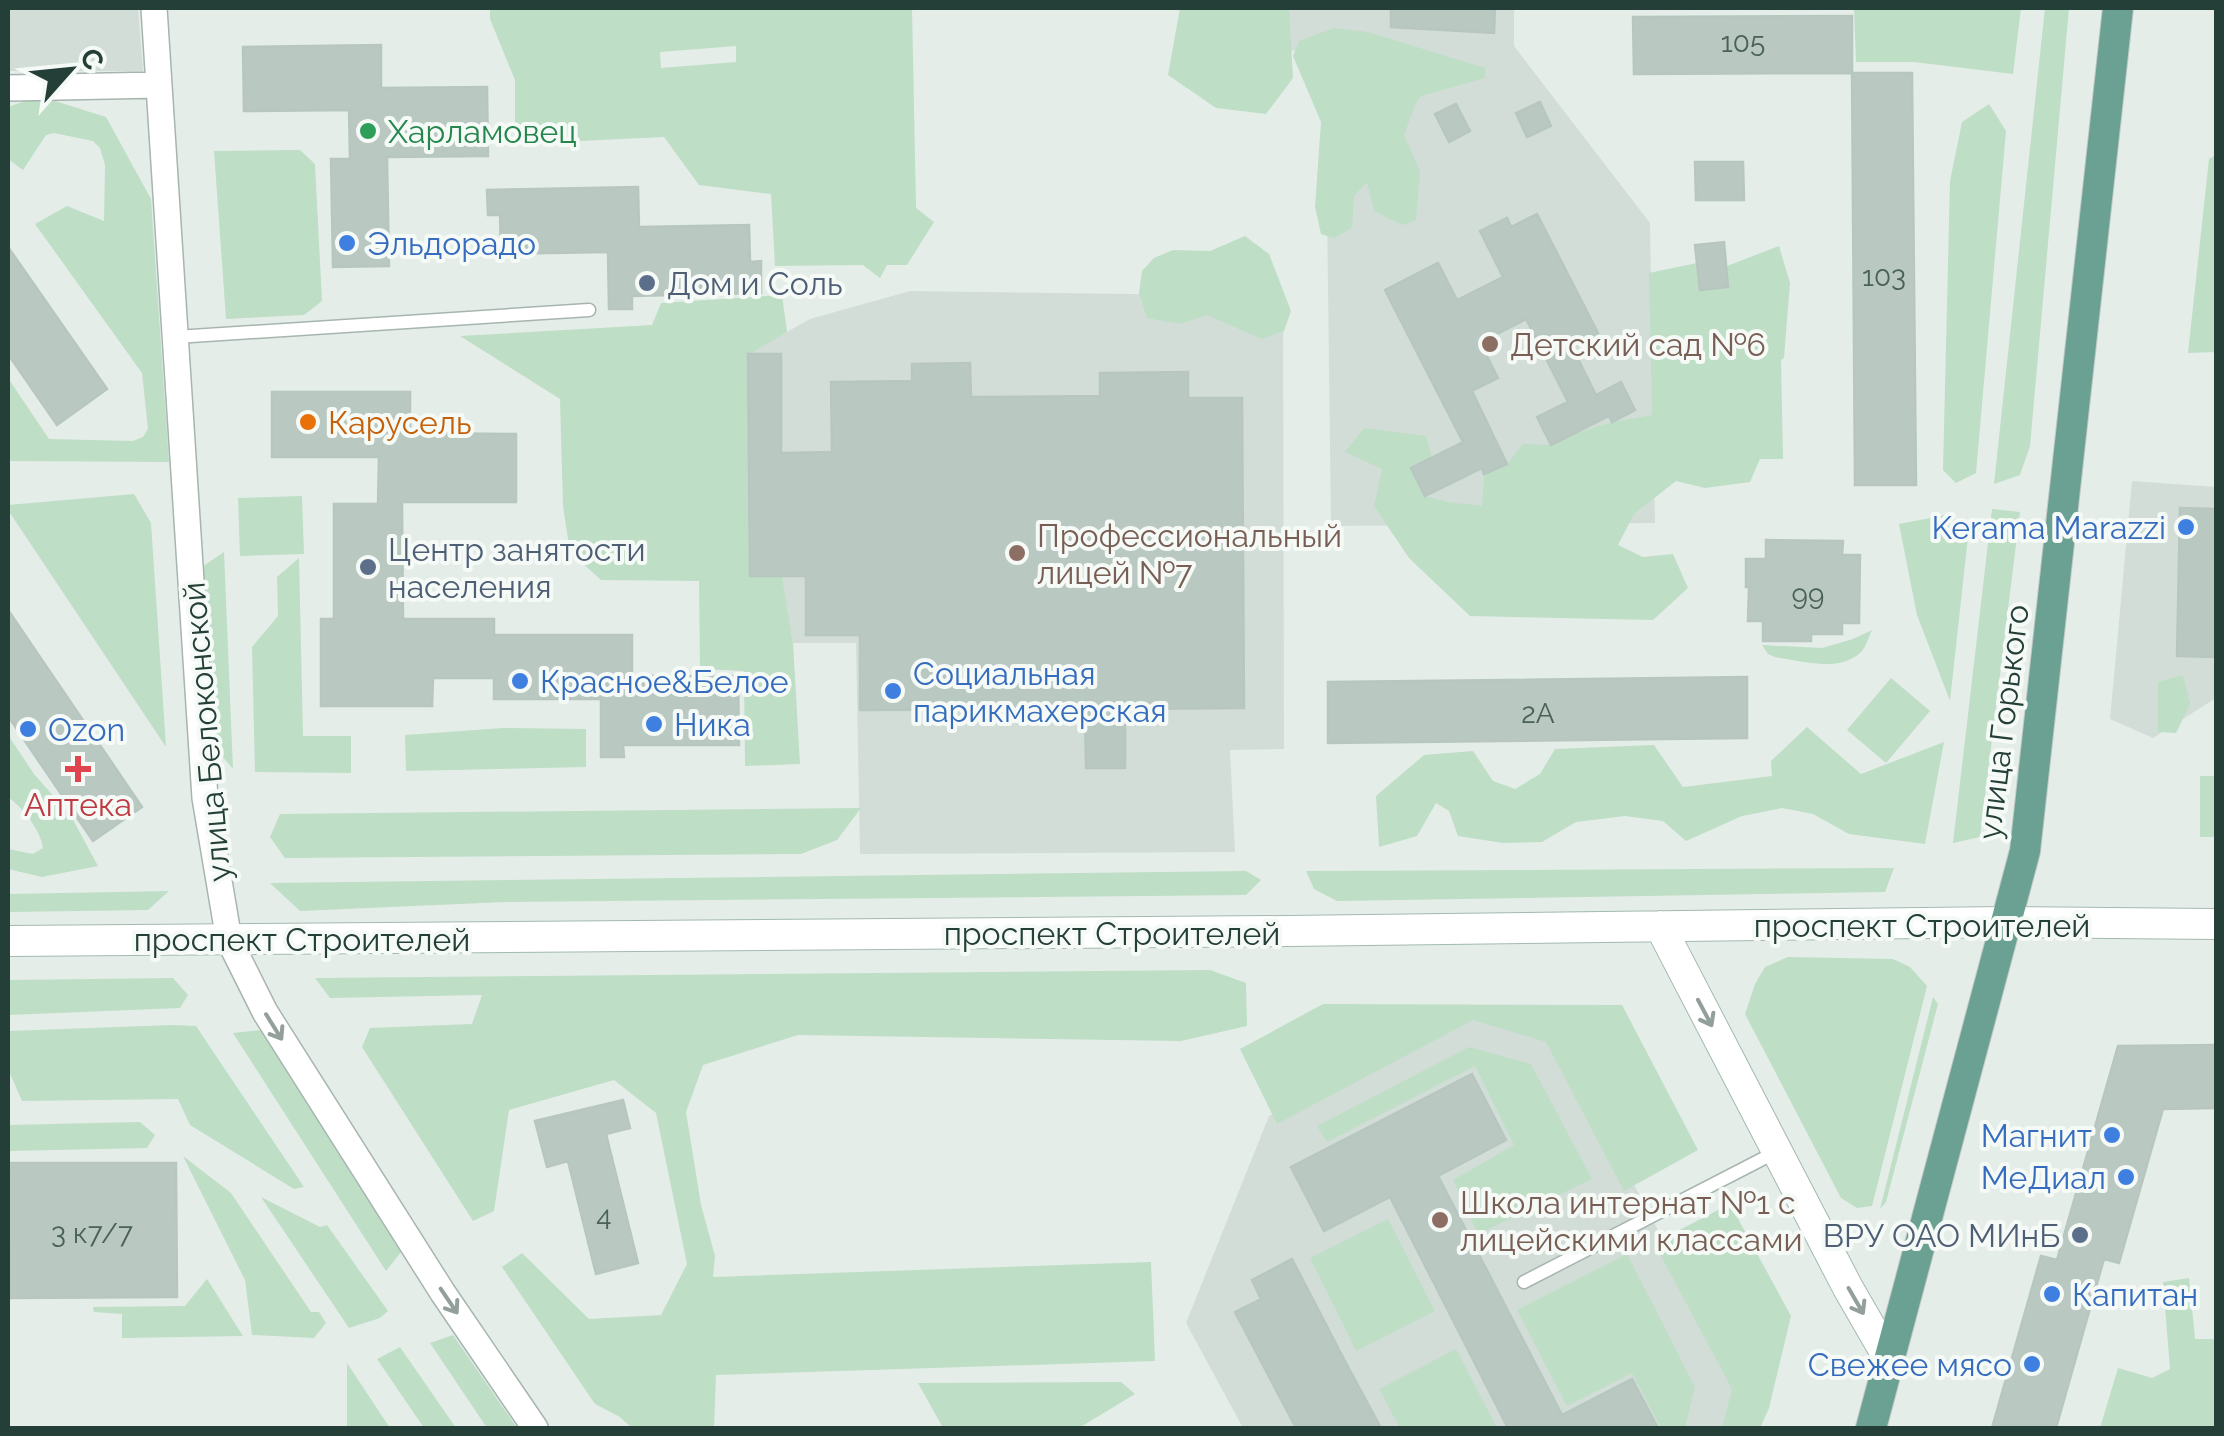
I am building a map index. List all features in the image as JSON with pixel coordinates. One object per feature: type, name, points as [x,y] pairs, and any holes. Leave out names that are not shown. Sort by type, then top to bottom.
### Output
[{"type":"main road","name":"улица Горького","points":[[1870,1428],[2025,852],[2118,8]]},
{"type":"main road","name":"проспект Строителей","points":[[8,941],[2005,922],[2216,924]]},
{"type":"main road","points":[[1660,926],[1848,1288],[1890,1359]]},
{"type":"street","name":"улица Белоконской","points":[[154,8],[205,798],[229,940],[265,1012],[443,1293],[535,1428]]},
{"type":"street","points":[[8,88],[159,85]]},
{"type":"lane","points":[[176,337],[589,310]]},
{"type":"lane","points":[[1524,1282],[1778,1151]]},
{"type":"shaded area","points":[[8,8],[138,8],[143,71],[8,71]]},
{"type":"shaded area","name":"Детский сад №6","points":[[1211,8],[1514,8],[1514,46],[1650,223],[1655,523],[1331,526],[1325,50],[1214,52]]},
{"type":"shaded area","name":"Профессиональный лицей №7","points":[[910,291],[1283,296],[1284,749],[1230,750],[1235,852],[860,854],[856,643],[793,643],[782,577],[750,576],[748,354],[810,319]]},
{"type":"shaded area","points":[[2132,481],[2216,487],[2216,698],[2153,738],[2110,719]]},
{"type":"shaded area","name":"Школа интернат №1 с лицейскими классами","points":[[1469,1009],[1554,1032],[1744,1394],[1737,1428],[1243,1428],[1186,1323],[1269,1116]]},
{"type":"green space","points":[[490,8],[912,8],[916,208],[934,222],[907,265],[887,265],[880,278],[863,265],[775,266],[771,194],[699,185],[664,137],[515,144],[515,80],[490,19]],"holes":[[[736,46],[736,62],[661,68],[660,52]]]},
{"type":"green space","points":[[1180,8],[1289,8],[1293,78],[1266,114],[1216,108],[1168,75]]},
{"type":"green space","points":[[1854,8],[2021,8],[2013,74],[1914,62],[1856,62]]},
{"type":"green space","points":[[2045,8],[2069,8],[2030,446],[2020,475],[1994,484]]},
{"type":"green space","points":[[1334,28],[1368,32],[1485,68],[1485,78],[1421,96],[1415,105],[1404,135],[1420,171],[1416,220],[1402,225],[1374,211],[1367,182],[1354,196],[1352,228],[1334,238],[1321,234],[1315,207],[1321,122],[1293,56],[1299,41]]},
{"type":"green space","points":[[39,96],[106,117],[151,199],[169,462],[8,461],[8,378],[49,439],[133,441],[143,437],[148,429],[142,373],[35,224],[67,206],[104,221],[105,165],[100,148],[93,141],[54,133],[46,135],[23,170],[8,159],[8,107]]},
{"type":"green space","points":[[1989,104],[2006,131],[1976,473],[1956,483],[1943,470],[1950,181],[1962,122]]},
{"type":"green space","points":[[300,150],[315,164],[322,301],[304,315],[226,319],[214,151]]},
{"type":"green space","points":[[2216,155],[2216,352],[2188,353],[2209,159]]},
{"type":"green space","points":[[1245,236],[1269,254],[1291,311],[1284,331],[1262,339],[1207,315],[1180,324],[1147,318],[1139,293],[1142,271],[1154,258],[1173,250],[1210,251]]},
{"type":"green space","points":[[1779,246],[1790,283],[1781,360],[1783,459],[1760,459],[1750,482],[1705,488],[1676,481],[1634,514],[1618,545],[1643,557],[1673,554],[1688,588],[1653,620],[1470,616],[1409,558],[1374,506],[1382,469],[1345,452],[1364,428],[1426,436],[1432,458],[1411,469],[1425,496],[1482,506],[1484,474],[1507,464],[1523,444],[1551,445],[1612,422],[1652,415],[1649,273],[1697,263],[1700,290],[1728,287],[1727,266]]},
{"type":"green space","points":[[782,295],[787,332],[748,355],[750,576],[782,576],[793,643],[800,764],[745,766],[744,671],[700,669],[699,581],[601,580],[570,552],[563,506],[560,399],[460,336],[652,325],[661,303]]},
{"type":"green space","points":[[134,494],[151,523],[166,747],[8,510],[8,505]]},
{"type":"green space","points":[[302,496],[304,554],[240,556],[238,498]]},
{"type":"green space","points":[[1992,509],[2020,512],[1980,837],[1953,843]]},
{"type":"green space","points":[[1951,514],[1968,537],[1950,701],[1917,615],[1899,524]]},
{"type":"green space","points":[[224,552],[233,769],[217,750],[202,567]]},
{"type":"green space","points":[[299,558],[303,736],[351,736],[351,773],[255,772],[252,647],[278,616],[277,577]]},
{"type":"green space","points":[[1872,630],[1861,652],[1831,664],[1775,657],[1762,645],[1822,648]]},
{"type":"green space","points":[[2183,675],[2190,704],[2176,733],[2158,732],[2158,682]]},
{"type":"green space","points":[[1891,678],[1930,711],[1886,763],[1847,730]]},
{"type":"green space","points":[[1807,727],[1861,774],[1944,742],[1925,844],[1849,834],[1813,814],[1782,808],[1742,816],[1686,841],[1663,821],[1625,816],[1576,822],[1542,842],[1503,843],[1458,836],[1449,811],[1436,803],[1417,836],[1379,847],[1376,796],[1424,755],[1473,751],[1493,781],[1515,789],[1540,774],[1555,749],[1654,745],[1683,787],[1772,776],[1771,761]]},
{"type":"green space","points":[[503,728],[586,729],[586,767],[406,771],[405,735]]},
{"type":"green space","points":[[8,735],[34,774],[71,816],[98,866],[42,877],[8,869],[8,849],[33,854],[43,848],[30,820],[8,797]]},
{"type":"green space","points":[[2200,776],[2216,776],[2216,837],[2200,837]]},
{"type":"green space","points":[[861,808],[837,840],[801,854],[285,858],[270,837],[280,814]]},
{"type":"green space","points":[[1894,868],[1885,892],[1337,901],[1314,889],[1306,871]]},
{"type":"green space","points":[[1246,871],[1261,880],[1246,895],[505,902],[300,911],[270,883]]},
{"type":"green space","points":[[169,891],[148,910],[8,912],[8,894]]},
{"type":"green space","points":[[1788,957],[1893,959],[1910,967],[1927,986],[1872,1206],[1857,1208],[1841,1198],[1745,1014],[1765,967]]},
{"type":"green space","points":[[1210,970],[1246,983],[1247,1026],[1181,1041],[798,1035],[703,1065],[686,1112],[701,1205],[715,1256],[713,1277],[1151,1262],[1155,1361],[716,1375],[714,1428],[632,1428],[595,1404],[502,1267],[522,1253],[589,1319],[661,1315],[687,1264],[656,1113],[614,1080],[509,1110],[494,1211],[473,1221],[362,1047],[370,1028],[472,1024],[482,995],[330,998],[315,978]]},
{"type":"green space","points":[[173,978],[188,995],[180,1008],[8,1015],[8,980]]},
{"type":"green space","points":[[1933,997],[1938,1004],[1886,1202],[1880,1209]]},
{"type":"green space","points":[[1323,1004],[1622,1005],[1698,1150],[1624,1191],[1546,1042],[1473,1020],[1277,1124],[1240,1049]]},
{"type":"green space","points":[[196,1026],[304,1187],[294,1189],[190,1125],[178,1099],[22,1101],[8,1069],[8,1031]]},
{"type":"green space","points":[[261,1030],[401,1252],[386,1271],[233,1033]]},
{"type":"green space","points":[[1469,1047],[1531,1064],[1592,1179],[1478,1234],[1453,1180],[1514,1145],[1475,1066],[1327,1142],[1317,1126]]},
{"type":"green space","points":[[140,1122],[155,1135],[147,1148],[8,1151],[8,1125]]},
{"type":"green space","points":[[183,1156],[231,1193],[311,1312],[319,1312],[326,1323],[314,1338],[252,1335],[245,1280]]},
{"type":"green space","points":[[261,1197],[320,1227],[327,1225],[388,1311],[380,1318],[349,1328]]},
{"type":"green space","points":[[1730,1204],[1791,1316],[1769,1408],[1760,1428],[1722,1428],[1732,1389],[1654,1243]]},
{"type":"green space","points":[[1388,1219],[1435,1311],[1356,1351],[1310,1258]]},
{"type":"green space","points":[[1627,1254],[1695,1387],[1685,1428],[1661,1428],[1632,1373],[1567,1406],[1517,1310]]},
{"type":"green space","points":[[2189,1278],[2195,1339],[2216,1339],[2216,1428],[2100,1428],[2118,1368],[2152,1378],[2170,1369],[2163,1282]]},
{"type":"green space","points":[[207,1279],[243,1336],[122,1338],[122,1314],[94,1312],[93,1307],[185,1306]]},
{"type":"green space","points":[[453,1335],[517,1428],[487,1428],[430,1343]]},
{"type":"green space","points":[[400,1347],[456,1428],[424,1428],[377,1359]]},
{"type":"green space","points":[[1456,1349],[1497,1428],[1400,1428],[1379,1389]]},
{"type":"green space","points":[[347,1363],[390,1428],[347,1428]]},
{"type":"green space","points":[[1121,1382],[1135,1394],[1079,1428],[943,1428],[918,1383]]},
{"type":"building","points":[[1391,8],[1495,8],[1494,33],[1391,27]]},
{"type":"building","points":[[1852,16],[1852,73],[1634,74],[1633,17]]},
{"type":"building","points":[[381,45],[381,88],[487,87],[488,156],[387,157],[389,266],[333,267],[331,159],[350,159],[349,110],[244,111],[243,47]]},
{"type":"building","points":[[1852,73],[1912,73],[1916,485],[1855,485]]},
{"type":"building","points":[[1540,102],[1551,126],[1527,137],[1516,113]]},
{"type":"building","points":[[1456,104],[1470,131],[1449,142],[1435,114]]},
{"type":"building","points":[[1695,162],[1743,162],[1744,200],[1696,200]]},
{"type":"building","points":[[638,187],[639,227],[749,225],[750,262],[761,261],[761,293],[632,296],[632,309],[609,309],[608,252],[501,254],[500,215],[488,215],[487,190]]},
{"type":"building","points":[[1537,214],[1598,333],[1572,347],[1596,395],[1621,382],[1635,410],[1612,422],[1609,416],[1551,445],[1537,417],[1568,402],[1526,319],[1480,343],[1498,378],[1472,391],[1507,464],[1484,474],[1482,468],[1425,496],[1411,468],[1463,442],[1385,290],[1438,263],[1457,300],[1503,277],[1480,231],[1507,218],[1511,227]]},
{"type":"building","points":[[1724,242],[1728,287],[1700,290],[1695,245]]},
{"type":"building","points":[[8,247],[107,389],[57,425],[8,354]]},
{"type":"building","points":[[748,354],[781,354],[781,453],[832,452],[831,382],[912,381],[912,364],[970,363],[971,397],[1100,396],[1100,373],[1188,372],[1188,398],[1242,398],[1244,708],[1125,709],[1125,768],[1086,768],[1085,709],[860,710],[860,635],[806,635],[806,576],[750,576]]},
{"type":"building","points":[[272,392],[410,392],[410,433],[516,434],[516,502],[402,502],[403,619],[494,619],[494,635],[632,635],[632,676],[738,676],[739,745],[623,745],[624,757],[601,757],[601,699],[494,699],[494,678],[433,678],[432,706],[321,706],[321,619],[334,619],[334,504],[378,504],[379,457],[272,457]]},
{"type":"building","points":[[2180,508],[2216,509],[2216,657],[2177,656]]},
{"type":"building","points":[[1766,540],[1843,541],[1842,555],[1860,555],[1859,623],[1842,623],[1842,634],[1811,634],[1811,641],[1763,641],[1763,621],[1748,621],[1746,559],[1766,559]]},
{"type":"building","points":[[8,610],[142,807],[93,841],[8,716]]},
{"type":"building","points":[[1747,677],[1747,738],[1328,743],[1328,682]]},
{"type":"building","points":[[2216,1045],[2216,1108],[2163,1109],[2119,1263],[2104,1259],[2056,1428],[1992,1428],[2041,1256],[2057,1260],[2118,1046]]},
{"type":"building","points":[[1472,1074],[1506,1140],[1438,1176],[1562,1415],[1632,1379],[1658,1428],[1508,1428],[1390,1197],[1324,1231],[1291,1167]]},
{"type":"building","points":[[623,1100],[630,1128],[606,1134],[638,1263],[596,1274],[568,1161],[547,1167],[535,1121]]},
{"type":"building","points":[[9,1163],[176,1163],[177,1297],[10,1298]]},
{"type":"building","points":[[1292,1259],[1381,1428],[1296,1428],[1235,1312],[1261,1299],[1252,1280]]},
{"type":"place","name":"Харламовец","points":[[368,131]]},
{"type":"place","name":"Эльдорадо","points":[[347,243]]},
{"type":"place","name":"Дом и Соль","points":[[647,283]]},
{"type":"place","name":"Детский сад №6","points":[[1490,344]]},
{"type":"place","name":"Карусель","points":[[308,422]]},
{"type":"place","name":"Kerama Marazzi","points":[[2186,527]]},
{"type":"place","name":"Профессиональный лицей №7","points":[[1017,553]]},
{"type":"place","name":"Центр занятости населения","points":[[368,567]]},
{"type":"place","name":"Красное&Белое","points":[[520,681]]},
{"type":"place","name":"Социальная парикмахерская","points":[[893,691]]},
{"type":"place","name":"Ника","points":[[654,724]]},
{"type":"place","name":"Ozon","points":[[28,729]]},
{"type":"place","name":"Аптека","points":[[78,769]]},
{"type":"place","name":"Магнит","points":[[2112,1135]]},
{"type":"place","name":"МеДиал","points":[[2126,1177]]},
{"type":"place","name":"Школа интернат №1 с лицейскими классами","points":[[1440,1220]]},
{"type":"place","name":"ВРУ ОАО МИнБ","points":[[2080,1235]]},
{"type":"place","name":"Капитан","points":[[2052,1294]]},
{"type":"place","name":"Свежее мясо","points":[[2032,1364]]}]
